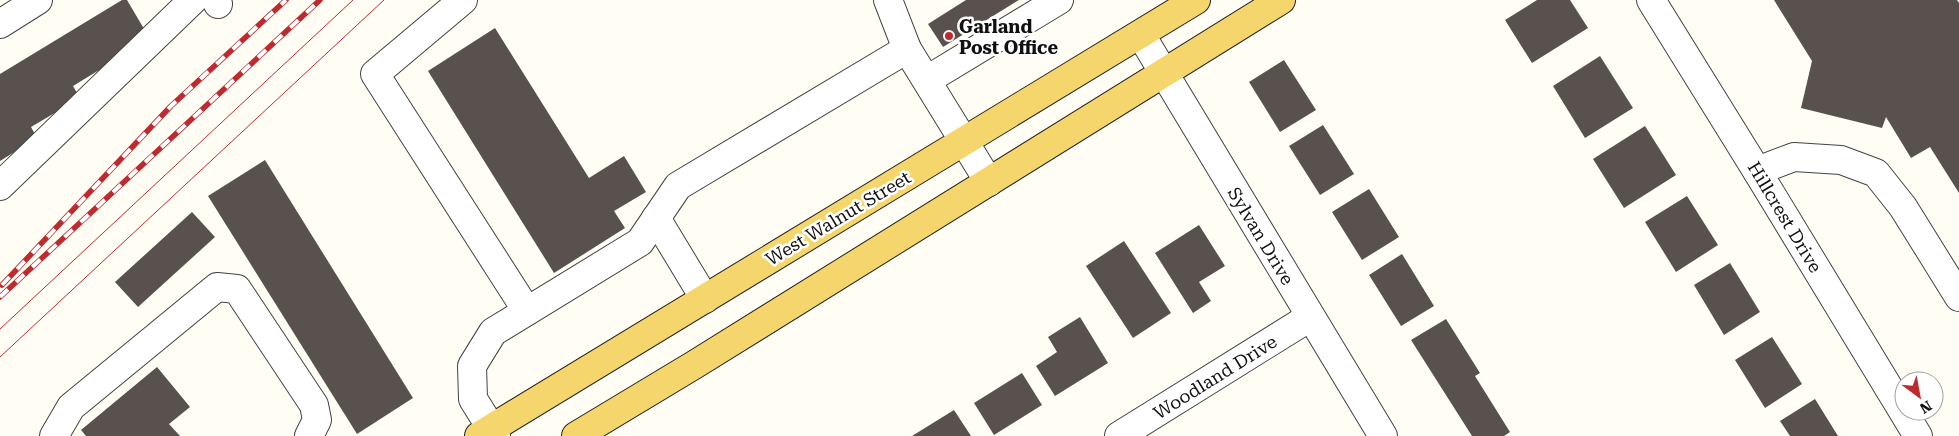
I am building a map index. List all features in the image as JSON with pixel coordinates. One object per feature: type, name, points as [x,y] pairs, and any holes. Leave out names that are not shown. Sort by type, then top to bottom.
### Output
[{"type":"main road","name":"West Walnut Street","points":[[488,434],[705,299],[1196,0]]},
{"type":"main road","points":[[576,436],[1281,0]]},
{"type":"street","points":[[0,24],[38,0]]},
{"type":"street","points":[[464,0],[375,74],[527,311]]},
{"type":"street","points":[[888,0],[907,48],[989,182]]},
{"type":"street","points":[[927,80],[1059,0]]},
{"type":"street","name":"Hillcrest Drive","points":[[1651,0],[1918,436]]},
{"type":"street","points":[[0,186],[209,1]]},
{"type":"street","name":"Sylvan Drive","points":[[1141,35],[1383,436]]},
{"type":"street","points":[[488,434],[473,399],[472,366],[493,332],[640,242],[678,186],[907,48]]},
{"type":"street","points":[[1757,171],[1794,157],[1841,160],[1876,173],[1903,207],[1959,297]]},
{"type":"street","points":[[656,218],[705,299]]},
{"type":"street","points":[[54,436],[71,407],[218,287],[237,289],[314,405],[317,420],[309,436]]},
{"type":"street","name":"Woodland Drive","points":[[1119,436],[1310,317]]},
{"type":"building","points":[[122,0],[127,0],[150,39],[73,86],[80,98],[31,127],[37,138],[0,161],[0,74]]},
{"type":"building","name":"Garland Post Office","points":[[966,0],[1019,0],[943,47],[928,24]]},
{"type":"building","points":[[1537,0],[1570,0],[1588,28],[1532,63],[1505,20]]},
{"type":"building","points":[[1774,0],[1957,0],[1959,3],[1959,193],[1930,147],[1911,158],[1886,117],[1882,128],[1801,108],[1812,61]]},
{"type":"building","points":[[495,28],[589,178],[624,156],[646,192],[614,211],[625,228],[554,273],[428,71]]},
{"type":"building","points":[[1600,56],[1633,108],[1585,138],[1553,86]]},
{"type":"building","points":[[1284,60],[1316,110],[1280,132],[1249,82]]},
{"type":"building","points":[[1323,125],[1354,174],[1320,195],[1289,146]]},
{"type":"building","points":[[1645,126],[1676,175],[1624,208],[1593,159]]},
{"type":"building","points":[[265,160],[413,398],[357,434],[208,196]]},
{"type":"building","points":[[1369,189],[1399,237],[1362,260],[1332,212]]},
{"type":"building","points":[[1687,196],[1718,245],[1676,272],[1645,222]]},
{"type":"building","points":[[192,212],[215,237],[138,307],[115,282]]},
{"type":"building","points":[[1199,225],[1225,266],[1199,282],[1211,301],[1193,313],[1155,253]]},
{"type":"building","points":[[1124,241],[1171,313],[1133,338],[1086,266]]},
{"type":"building","points":[[1402,254],[1434,306],[1401,326],[1369,275]]},
{"type":"building","points":[[1730,263],[1760,312],[1724,335],[1694,285]]},
{"type":"building","points":[[1080,317],[1108,363],[1055,396],[1036,366],[1057,352],[1048,337]]},
{"type":"building","points":[[1446,319],[1480,373],[1475,376],[1510,432],[1504,436],[1472,436],[1411,340]]},
{"type":"building","points":[[1772,337],[1802,384],[1765,408],[1735,360]]},
{"type":"building","points":[[157,367],[190,407],[169,424],[180,436],[86,436],[81,430]]},
{"type":"building","points":[[1022,373],[1042,405],[994,435],[974,403]]},
{"type":"building","points":[[1815,399],[1838,436],[1790,436],[1780,421]]},
{"type":"building","points":[[954,410],[971,436],[912,436]]},
{"type":"tram line","points":[[0,329],[353,0]]},
{"type":"tram line","points":[[0,357],[384,0]]},
{"type":"railway","points":[[2,285],[171,106],[286,0]]},
{"type":"railway","points":[[0,297],[320,0]]},
{"type":"place","name":"Garland Post Office","points":[[949,36]]}]
